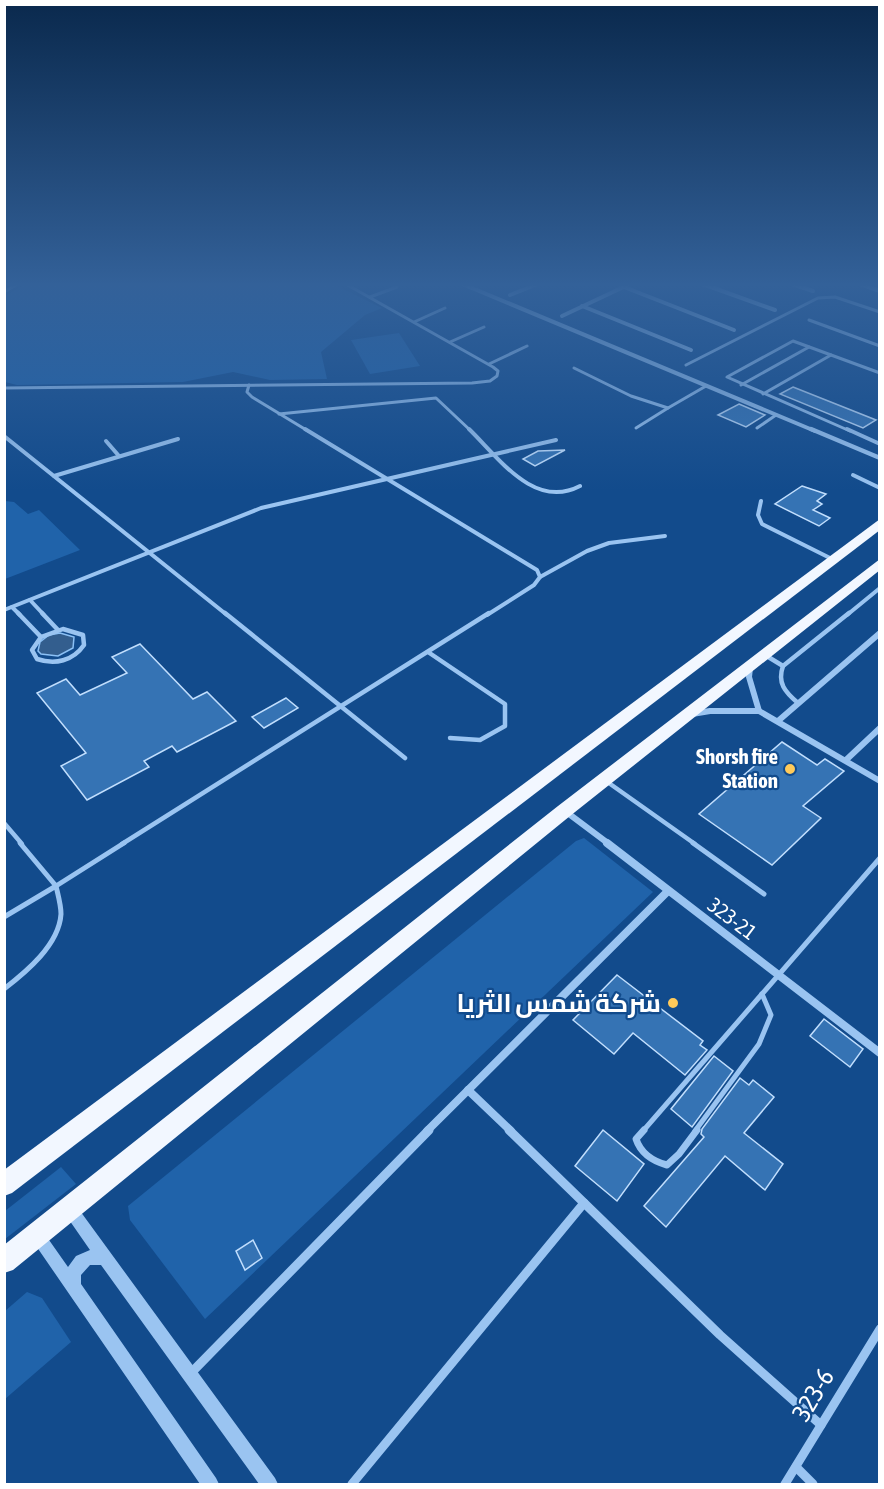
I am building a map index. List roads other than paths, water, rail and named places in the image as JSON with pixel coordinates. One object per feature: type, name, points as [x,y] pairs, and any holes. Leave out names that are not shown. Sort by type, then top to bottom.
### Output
[{"type":"highway","points":[[4,1185],[879,523]]},
{"type":"highway","points":[[4,1261],[564,811],[879,563]]},
{"type":"street","points":[[626,352],[879,458]]},
{"type":"street","points":[[778,721],[879,633]]},
{"type":"street","points":[[758,660],[749,677],[759,711]]},
{"type":"street","points":[[690,714],[710,711],[759,711],[879,780]]},
{"type":"street","points":[[846,760],[879,728]]},
{"type":"street","name":"323-21","points":[[564,811],[879,1053]]},
{"type":"street","points":[[189,1375],[468,1090],[668,891]]},
{"type":"street","points":[[468,1090],[720,1335],[821,1425]]},
{"type":"street","points":[[352,1485],[584,1203]]},
{"type":"street","points":[[70,1209],[269,1485]]},
{"type":"street","points":[[37,1235],[210,1485]]},
{"type":"street","points":[[74,1288],[74,1272],[86,1258],[93,1256],[107,1260]]},
{"type":"street","name":"323-6","points":[[785,1485],[879,1329]]},
{"type":"street","points":[[796,1467],[813,1485]]},
{"type":"lane","points":[[4,388],[483,382],[497,376],[498,371],[469,352]]},
{"type":"lane","points":[[489,364],[513,352]]},
{"type":"lane","points":[[686,365],[711,352]]},
{"type":"lane","points":[[769,352],[727,376],[728,379],[879,444]]},
{"type":"lane","points":[[741,385],[800,352]]},
{"type":"lane","points":[[824,352],[879,373]]},
{"type":"lane","points":[[763,394],[831,355]]},
{"type":"lane","points":[[574,368],[631,396],[668,408]]},
{"type":"lane","points":[[249,385],[247,392],[252,398],[537,570],[540,577]]},
{"type":"lane","points":[[636,428],[706,386]]},
{"type":"lane","points":[[279,414],[431,397],[441,400],[530,487],[540,492],[559,495],[580,486]]},
{"type":"lane","points":[[757,428],[776,415]]},
{"type":"lane","points":[[4,436],[405,758]]},
{"type":"lane","points":[[54,476],[178,439]]},
{"type":"lane","points":[[4,610],[261,508],[556,440]]},
{"type":"lane","points":[[106,441],[119,456]]},
{"type":"lane","points":[[853,475],[879,488]]},
{"type":"lane","points":[[761,501],[758,515],[762,524],[832,559]]},
{"type":"lane","points":[[4,917],[534,585],[540,577],[587,551],[609,543],[665,536]]},
{"type":"lane","points":[[798,704],[785,693],[780,683],[778,676],[783,666],[879,588]]},
{"type":"lane","points":[[30,600],[58,630]]},
{"type":"lane","points":[[12,607],[41,637]]},
{"type":"lane","points":[[58,630],[78,632],[85,640],[81,651],[68,659],[51,663],[37,659],[32,650],[41,637],[58,630]]},
{"type":"lane","points":[[428,652],[505,704],[505,726],[480,740],[450,738]]},
{"type":"lane","points":[[758,660],[783,666]]},
{"type":"lane","points":[[604,780],[764,894]]},
{"type":"lane","points":[[4,823],[56,886],[61,917],[50,940],[23,976],[4,988]]},
{"type":"lane","points":[[762,993],[771,1015],[759,1044],[679,1154],[667,1165],[654,1162],[638,1150],[636,1139],[762,993],[879,858]]},
{"type":"place","name":"Shorsh fire Station","points":[[790,769]]},
{"type":"place","name":"شركة شمس الثريا","points":[[673,1003]]}]
